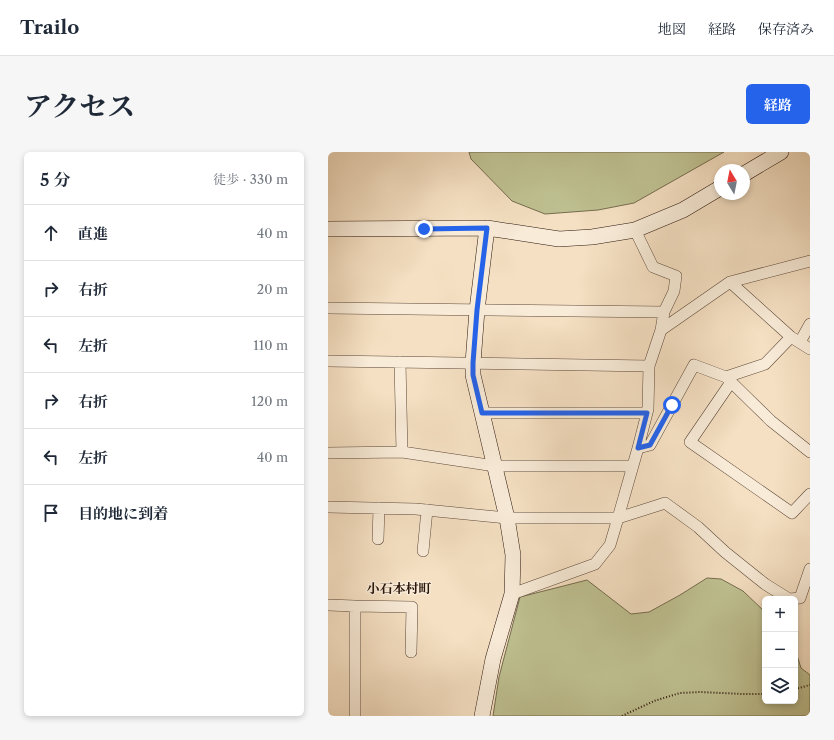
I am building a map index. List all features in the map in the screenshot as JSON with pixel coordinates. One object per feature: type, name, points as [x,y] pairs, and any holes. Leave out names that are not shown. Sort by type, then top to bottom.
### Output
[{"type":"street","points":[[750,170],[781,152]]},
{"type":"street","points":[[328,229],[487,228],[558,239],[592,237],[635,230],[683,210],[714,192]]},
{"type":"street","points":[[482,716],[494,660],[512,594],[513,555],[507,518],[473,375],[477,310],[487,228]]},
{"type":"street","points":[[512,594],[595,564],[610,545],[648,409],[649,366],[661,330],[664,312],[674,291],[676,276],[653,267],[635,230]]},
{"type":"street","points":[[661,330],[730,282],[810,261]]},
{"type":"street","points":[[730,282],[796,340],[810,349]]},
{"type":"street","points":[[328,308],[664,312]]},
{"type":"street","points":[[810,324],[796,340],[766,364],[729,380],[690,442],[792,514],[810,494]]},
{"type":"street","points":[[328,361],[649,366]]},
{"type":"street","points":[[400,362],[402,452]]},
{"type":"street","points":[[638,448],[650,445],[694,365],[729,380],[771,421],[810,452]]},
{"type":"street","points":[[482,413],[647,413]]},
{"type":"street","points":[[328,453],[402,452],[495,466],[633,466]]},
{"type":"street","points":[[328,507],[427,510],[507,518],[618,518],[665,504],[698,527],[725,552],[765,584],[784,596]]},
{"type":"street","points":[[378,539],[379,508]]},
{"type":"street","points":[[423,551],[427,510]]},
{"type":"street","points":[[798,598],[800,598],[810,569]]},
{"type":"street","points":[[328,605],[412,607],[411,652]]},
{"type":"street","points":[[355,606],[355,716]]},
{"type":"path","points":[[798,689],[810,685]]},
{"type":"path","points":[[622,716],[654,701],[680,693],[700,692],[762,694]]},
{"type":"green space","points":[[469,152],[724,152],[634,203],[598,210],[545,214],[512,201],[471,159]]},
{"type":"green space","points":[[707,578],[721,579],[743,591],[762,609],[762,704],[798,704],[798,658],[801,668],[810,675],[810,716],[493,716],[499,677],[520,597],[587,580],[631,614],[649,612]]},
{"type":"district","name":"小石本村町","points":[[399,588]]},
{"type":"route","points":[[424,229],[487,228],[477,310],[473,363],[473,375],[482,413],[647,413],[638,448],[650,445],[672,405]]}]
